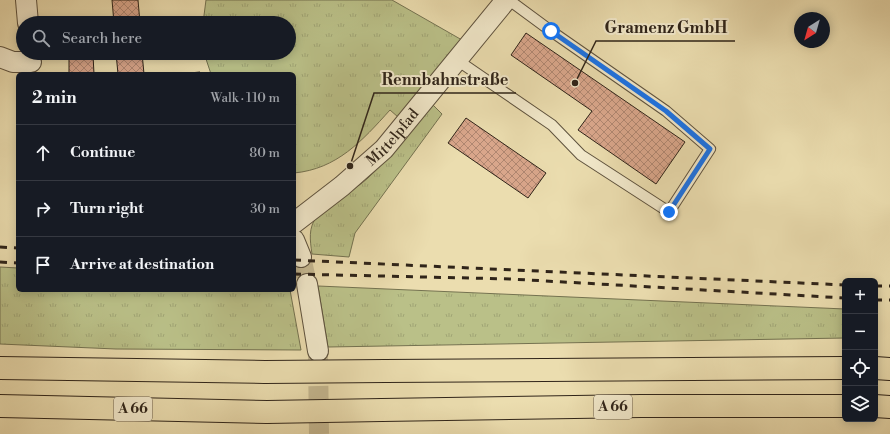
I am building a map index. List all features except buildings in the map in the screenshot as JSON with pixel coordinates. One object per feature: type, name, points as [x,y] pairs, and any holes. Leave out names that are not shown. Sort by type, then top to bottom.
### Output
[{"type":"highway","points":[[0,368],[265,372],[842,368]]},
{"type":"highway","points":[[878,368],[890,368]]},
{"type":"highway","name":"A 66","points":[[0,406],[267,412],[641,406],[842,406]]},
{"type":"street","points":[[26,0],[27,16]]},
{"type":"street","name":"Mittelpfad","points":[[296,221],[342,186],[384,149],[508,0]]},
{"type":"street","points":[[0,56],[13,62],[31,63]]},
{"type":"street","points":[[307,284],[318,351]]},
{"type":"lane","points":[[457,60],[552,126],[581,155],[669,212],[710,149],[666,111],[557,36],[508,0]]},
{"type":"green space","points":[[206,0],[392,0],[462,40],[398,117],[390,110],[359,143],[348,152],[323,166],[296,173],[296,72],[210,72],[206,60],[296,60],[296,16],[204,16]]},
{"type":"green space","points":[[431,103],[442,114],[355,233],[349,257],[312,254],[310,239],[311,230],[317,216],[329,205],[368,178],[393,151]]},
{"type":"green space","points":[[0,267],[16,268],[16,292],[290,292],[301,350],[116,349],[0,344]]},
{"type":"green space","points":[[318,286],[842,309],[842,338],[328,347]]},
{"type":"tunnel","points":[[301,257],[307,284]]},
{"type":"tunnel","points":[[318,356],[319,434]]},
{"type":"railway","points":[[0,247],[16,248]]},
{"type":"railway","points":[[296,260],[842,285]]},
{"type":"railway","points":[[0,262],[16,263]]},
{"type":"railway","points":[[296,274],[511,279],[842,298]]},
{"type":"railway","points":[[878,286],[890,286]]},
{"type":"railway","points":[[878,300],[890,300]]},
{"type":"place","name":"Gramenz GmbH","points":[[575,83]]},
{"type":"place","name":"Rennbahnstraße","points":[[350,166]]},
{"type":"route","points":[[551,31],[666,111],[710,149],[669,212]]}]
